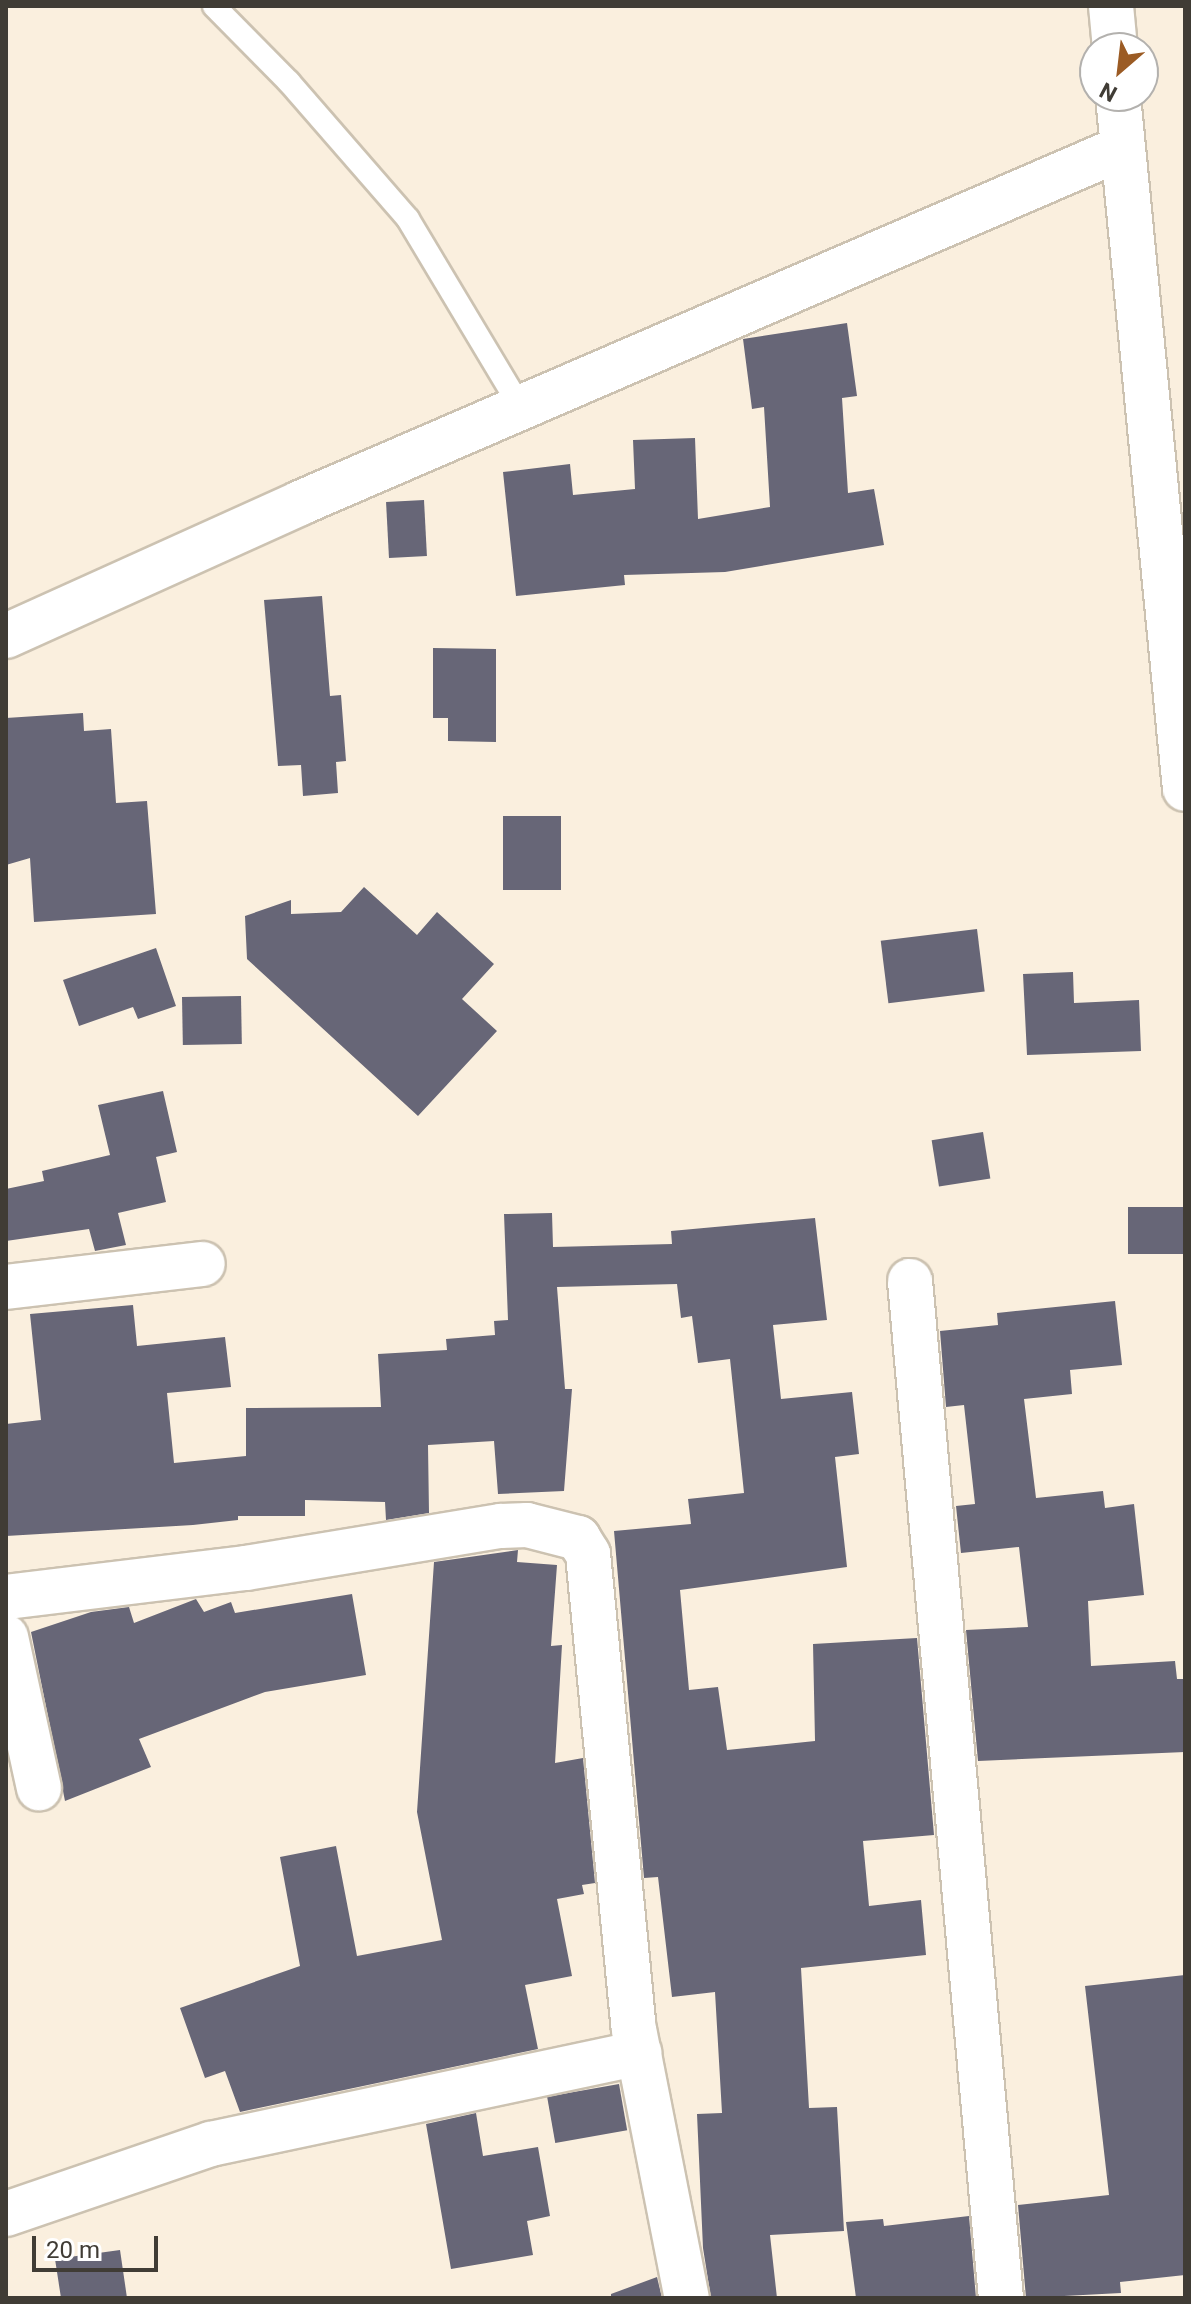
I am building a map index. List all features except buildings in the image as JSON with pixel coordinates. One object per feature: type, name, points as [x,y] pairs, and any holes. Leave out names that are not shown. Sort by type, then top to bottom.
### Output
[{"type":"street","points":[[1111,6],[1113,32]]},
{"type":"street","points":[[1119,112],[1185,789]]},
{"type":"street","points":[[6,636],[521,408],[1122,148]]},
{"type":"street","points":[[6,1287],[203,1264]]},
{"type":"street","points":[[910,1281],[1001,2298]]},
{"type":"street","points":[[6,1597],[246,1568],[501,1526],[570,1532],[588,1554],[639,2053],[687,2298]]},
{"type":"street","points":[[7,1644],[39,1788]]},
{"type":"street","points":[[6,2214],[211,2144],[639,2053]]},
{"type":"lane","points":[[214,6],[289,82],[408,219],[521,408]]}]
